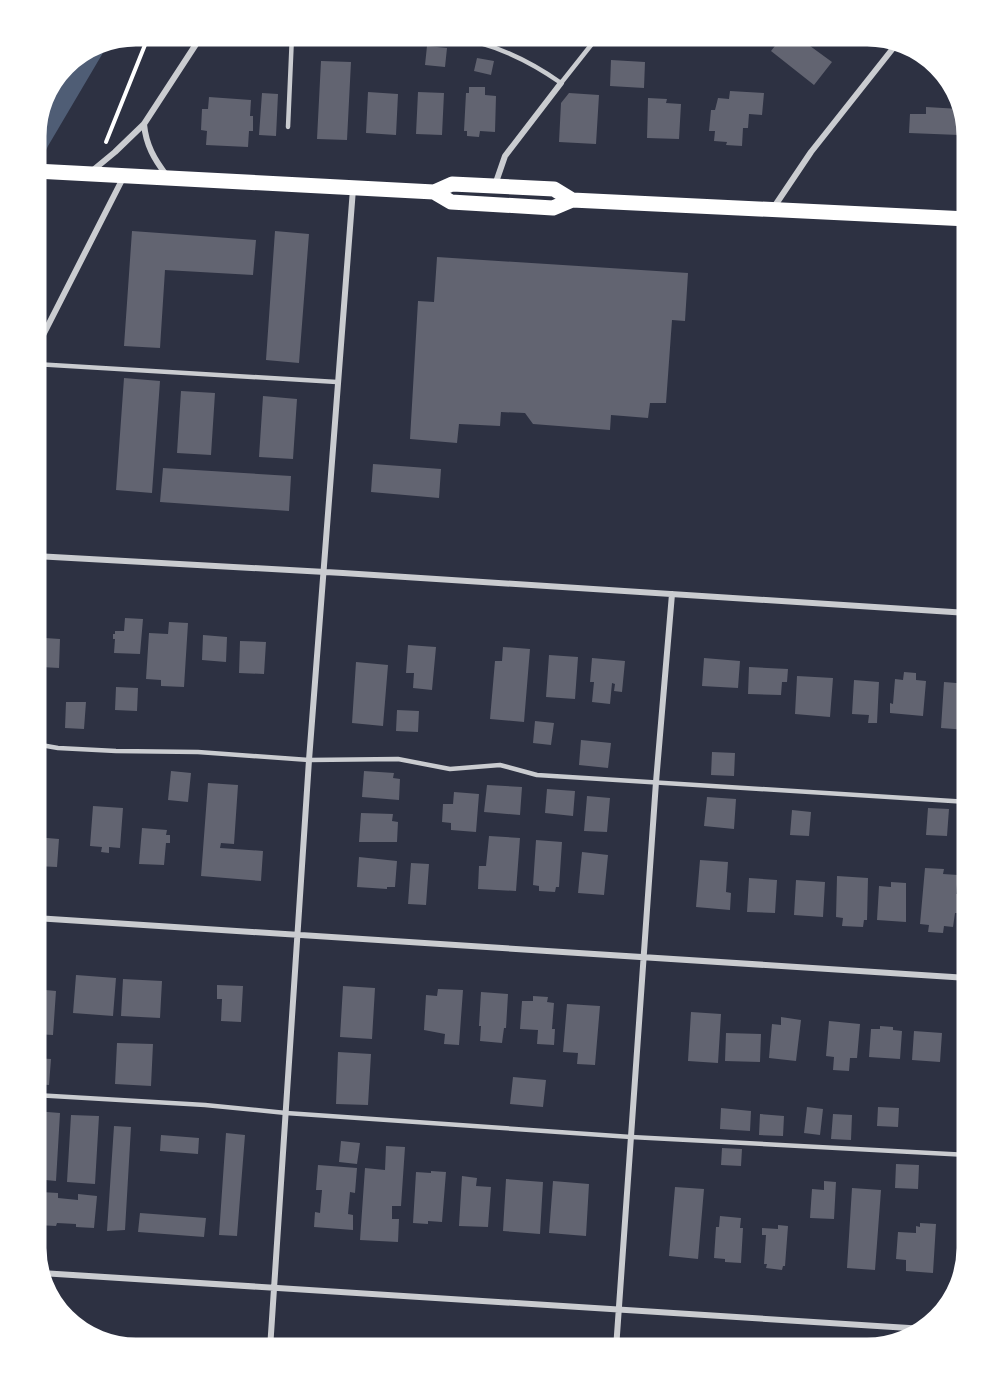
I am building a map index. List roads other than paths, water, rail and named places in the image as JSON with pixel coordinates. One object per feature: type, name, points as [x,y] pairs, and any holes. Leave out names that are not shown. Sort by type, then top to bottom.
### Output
[{"type":"main road","points":[[45,172],[434,192],[452,184],[554,189],[572,200]]},
{"type":"main road","points":[[434,192],[451,202],[553,208],[572,200],[958,218]]},
{"type":"street","points":[[84,174],[116,152],[144,124],[195,45]]},
{"type":"street","points":[[772,210],[811,152],[892,49]]},
{"type":"street","points":[[494,186],[506,156],[561,83]]},
{"type":"street","points":[[144,124],[151,153],[169,178]]},
{"type":"street","points":[[45,331],[124,176]]},
{"type":"street","points":[[271,1339],[309,760],[353,188]]},
{"type":"street","points":[[45,557],[958,612]]},
{"type":"street","points":[[617,1339],[656,782],[672,594]]},
{"type":"street","points":[[45,919],[958,977]]},
{"type":"street","points":[[49,1274],[910,1328]]},
{"type":"lane","points":[[288,127],[292,45]]},
{"type":"lane","points":[[488,45],[541,69],[561,83],[591,45]]},
{"type":"lane","points":[[45,365],[338,382]]},
{"type":"lane","points":[[45,745],[116,752],[198,752],[309,760],[398,759],[450,769],[500,765],[537,775],[958,801]]},
{"type":"lane","points":[[45,1096],[204,1105],[286,1113],[631,1137],[958,1154]]},
{"type":"water","points":[[104,51],[45,152],[47,118],[60,86],[86,60]]}]
